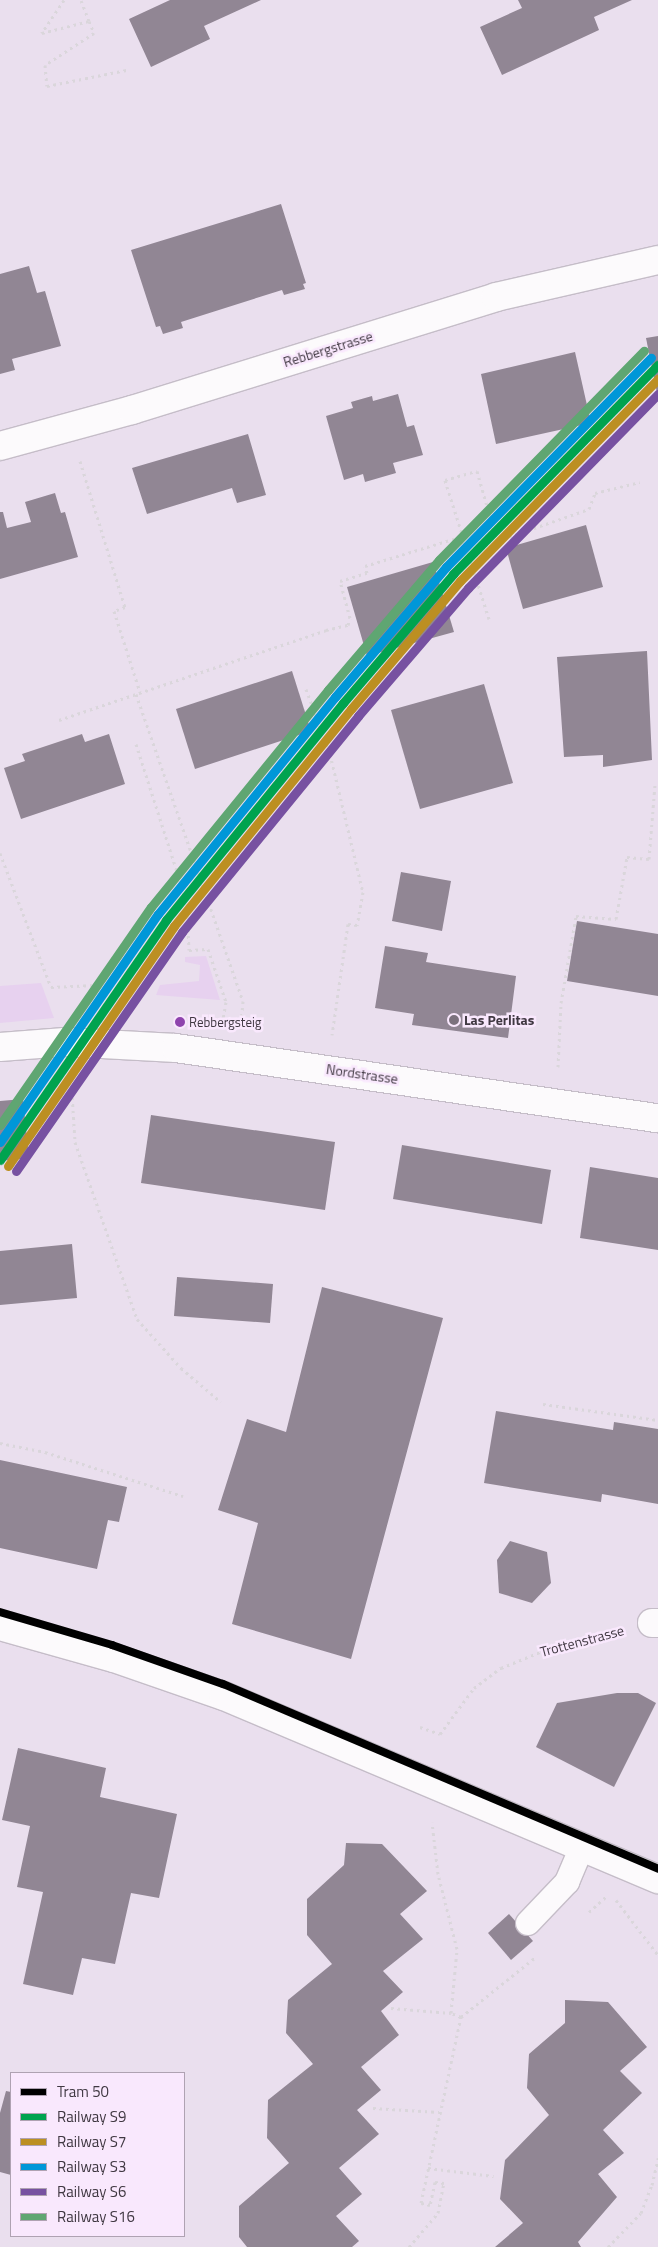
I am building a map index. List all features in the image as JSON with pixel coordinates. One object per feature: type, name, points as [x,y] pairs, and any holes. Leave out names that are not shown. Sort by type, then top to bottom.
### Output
[{"type":"street","name":"Rebbergstrasse","points":[[0,446],[132,410],[496,297],[658,260]]},
{"type":"street","name":"Nordstrasse","points":[[0,1047],[65,1042],[176,1048],[658,1118]]},
{"type":"street","points":[[0,1626],[114,1658],[224,1696],[658,1878]]},
{"type":"lane","points":[[528,1924],[567,1882],[582,1846]]},
{"type":"path","points":[[64,0],[42,34],[89,21]]},
{"type":"path","points":[[82,0],[94,33],[45,65],[48,86],[126,70]]},
{"type":"path","points":[[79,457],[125,607],[114,611],[138,693],[243,1001],[240,1028]]},
{"type":"path","points":[[489,619],[445,480],[477,470],[497,541],[589,509],[595,494],[640,482]]},
{"type":"path","points":[[59,720],[326,630],[348,626],[350,618],[340,581],[367,573],[364,566],[463,536]]},
{"type":"path","points":[[306,689],[330,754],[363,892],[357,925],[348,924],[330,1043]]},
{"type":"path","points":[[136,744],[187,903],[189,950],[208,949],[226,1002],[222,1025]]},
{"type":"path","points":[[562,1072],[558,1070],[561,1004],[576,916],[616,919],[627,857],[648,859],[655,785]]},
{"type":"path","points":[[0,853],[51,988],[95,985],[98,1018]]},
{"type":"path","points":[[71,1073],[75,1142],[137,1319],[180,1368],[221,1402]]},
{"type":"path","points":[[543,1404],[658,1420]]},
{"type":"path","points":[[0,1443],[45,1452],[183,1496]]},
{"type":"path","name":"Trottenstrasse","points":[[420,1727],[440,1734],[474,1688],[501,1668],[550,1648],[655,1623]]},
{"type":"path","points":[[431,1816],[438,1874],[456,1949],[451,2013]]},
{"type":"path","points":[[612,1892],[618,1907],[658,1955]]},
{"type":"path","points":[[391,2008],[451,2013],[461,2017],[439,2112],[421,2203],[430,2205],[435,2182],[444,2183],[438,2213],[409,2247]]},
{"type":"path","points":[[373,2108],[439,2112]]},
{"type":"path","points":[[608,2247],[641,2213],[652,2186],[658,2158]]},
{"type":"path","points":[[428,2168],[494,2176]]},
{"type":"shaded area","points":[[206,956],[220,1000],[156,995],[160,985],[199,981],[200,965],[185,962],[185,957]]},
{"type":"shaded area","points":[[41,983],[54,1018],[0,1023],[0,986]]},
{"type":"building","points":[[170,0],[261,0],[204,26],[210,39],[151,67],[129,19]]},
{"type":"building","points":[[518,0],[632,0],[594,17],[599,30],[502,75],[480,27],[522,8]]},
{"type":"building","points":[[281,204],[306,283],[303,284],[305,289],[284,295],[282,290],[181,322],[183,328],[163,334],[160,326],[156,327],[131,250]]},
{"type":"building","points":[[29,266],[37,293],[45,291],[61,346],[12,359],[15,370],[0,374],[0,274]]},
{"type":"building","points":[[658,336],[658,393],[657,393],[646,338]]},
{"type":"building","points":[[575,352],[591,423],[496,444],[481,374]]},
{"type":"building","points":[[398,394],[407,427],[414,425],[423,455],[393,463],[396,473],[365,482],[363,474],[344,480],[326,416],[353,408],[351,402],[372,396],[373,401]]},
{"type":"building","points":[[248,434],[266,495],[237,503],[232,488],[147,514],[132,468]]},
{"type":"building","points":[[55,493],[61,513],[65,512],[78,557],[0,579],[0,512],[3,512],[7,528],[31,522],[25,502]]},
{"type":"building","points":[[586,525],[603,587],[523,609],[506,548]]},
{"type":"building","points":[[433,562],[454,632],[367,656],[347,587]]},
{"type":"building","points":[[647,651],[652,760],[603,767],[603,755],[564,757],[557,657]]},
{"type":"building","points":[[292,671],[311,731],[195,769],[176,709]]},
{"type":"building","points":[[484,684],[513,783],[420,809],[391,710]]},
{"type":"building","points":[[82,734],[85,742],[109,734],[125,784],[21,819],[4,768],[25,761],[22,754]]},
{"type":"building","points":[[401,872],[451,881],[442,931],[392,921]]},
{"type":"building","points":[[577,921],[658,934],[658,996],[567,981]]},
{"type":"building","points":[[385,946],[428,953],[426,962],[516,976],[508,1038],[412,1025],[414,1014],[375,1008]]},
{"type":"building","points":[[23,1099],[29,1158],[0,1161],[0,1101]]},
{"type":"building","points":[[151,1115],[335,1142],[325,1210],[141,1183]]},
{"type":"building","points":[[402,1145],[551,1170],[542,1224],[393,1199]]},
{"type":"building","points":[[590,1167],[658,1178],[658,1250],[580,1238]]},
{"type":"building","points":[[72,1244],[77,1298],[0,1305],[0,1251]]},
{"type":"building","points":[[177,1277],[273,1284],[270,1323],[174,1316]]},
{"type":"building","points":[[322,1287],[443,1318],[351,1659],[232,1624],[258,1523],[218,1510],[247,1419],[286,1432]]},
{"type":"building","points":[[496,1411],[613,1430],[614,1422],[658,1429],[658,1504],[602,1494],[601,1502],[484,1483]]},
{"type":"building","points":[[0,1460],[127,1487],[119,1522],[108,1520],[97,1569],[0,1548]]},
{"type":"building","points":[[510,1541],[547,1552],[551,1583],[532,1603],[499,1593],[497,1560]]},
{"type":"building","points":[[617,1693],[638,1693],[656,1703],[614,1787],[536,1747],[557,1703]]},
{"type":"building","points":[[18,1748],[106,1768],[100,1797],[177,1814],[159,1898],[131,1893],[115,1964],[82,1958],[73,1995],[23,1984],[43,1892],[17,1887],[30,1826],[2,1820]]},
{"type":"building","points":[[346,1843],[382,1844],[427,1891],[400,1914],[423,1939],[383,1971],[403,1992],[381,2011],[399,2035],[361,2067],[381,2090],[357,2110],[379,2134],[339,2168],[362,2194],[336,2216],[359,2241],[352,2247],[247,2247],[239,2237],[239,2206],[289,2163],[267,2138],[268,2100],[313,2064],[286,2033],[288,2000],[332,1964],[307,1935],[307,1899],[344,1865]]},
{"type":"building","points":[[509,1914],[533,1941],[511,1960],[488,1933]]},
{"type":"building","points":[[565,2000],[608,2002],[647,2047],[620,2071],[642,2093],[603,2130],[624,2153],[598,2174],[617,2197],[578,2242],[581,2247],[495,2247],[523,2223],[500,2199],[505,2160],[549,2115],[527,2088],[529,2054],[565,2023]]},
{"type":"building","points":[[6,2091],[10,2092],[10,2175],[0,2172],[0,2113]]},
{"type":"tram line","name":"50","points":[[0,1612],[112,1645],[223,1684],[658,1869]]},
{"type":"rail line","name":"S16","points":[[0,1125],[151,907],[328,690],[439,560],[644,351]]},
{"type":"rail line","name":"S3","points":[[0,1142],[158,914],[335,697],[446,567],[651,358]]},
{"type":"rail line","name":"S9","points":[[0,1160],[166,920],[343,703],[453,574],[658,365]]},
{"type":"rail line","name":"S7","points":[[8,1166],[174,926],[351,709],[460,581],[658,379]]},
{"type":"rail line","name":"S6","points":[[16,1171],[182,932],[358,716],[468,588],[658,394]]},
{"type":"place","name":"Las Perlitas","points":[[454,1020]]},
{"type":"place","name":"Rebbergsteig","points":[[180,1022]]}]
